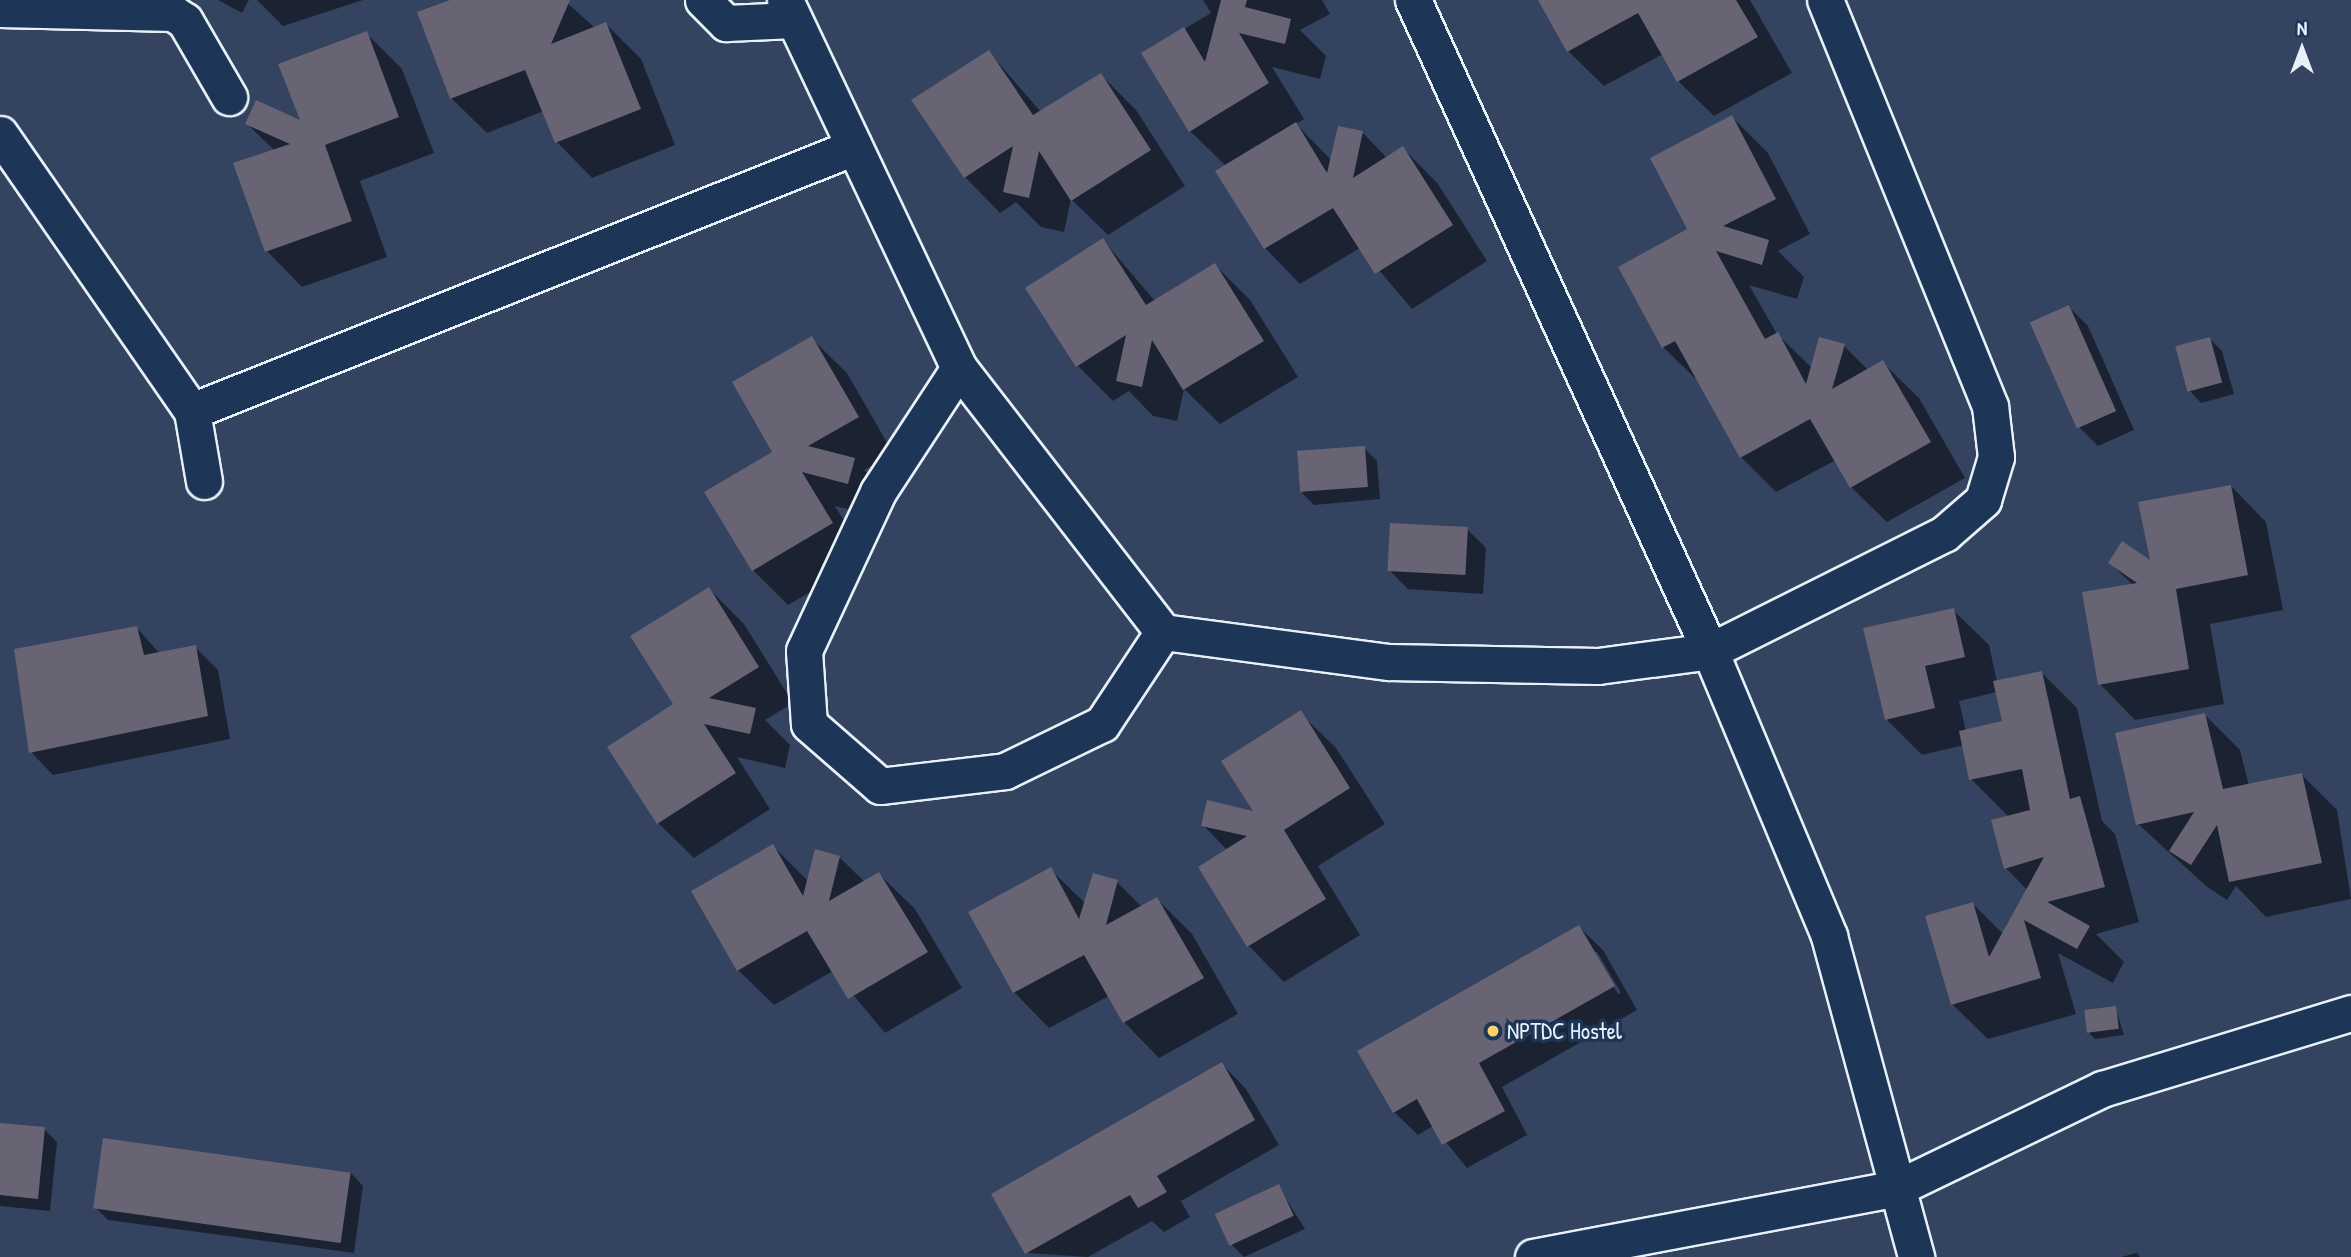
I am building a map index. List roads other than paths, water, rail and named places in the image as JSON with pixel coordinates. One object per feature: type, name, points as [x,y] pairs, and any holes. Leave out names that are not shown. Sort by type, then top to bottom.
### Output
[{"type":"street","points":[[703,0],[726,23],[789,10],[959,368],[1163,632],[1389,662],[1598,666],[1710,651],[1944,534],[1983,500],[1996,457],[1990,406],[1825,0]]},
{"type":"street","points":[[1413,0],[1710,651],[1829,936],[1916,1257]]},
{"type":"street","points":[[0,9],[173,13],[185,21],[229,97]]},
{"type":"street","points":[[0,134],[192,411],[204,481]]},
{"type":"street","points":[[192,411],[854,147]]},
{"type":"street","points":[[959,368],[878,492],[804,651],[809,724],[880,786],[1004,771],[1102,724],[1163,632]]},
{"type":"street","points":[[1533,1257],[1897,1188],[2102,1089],[2351,1013]]},
{"type":"place","name":"NPTDC Hostel","points":[[1493,1031]]}]
